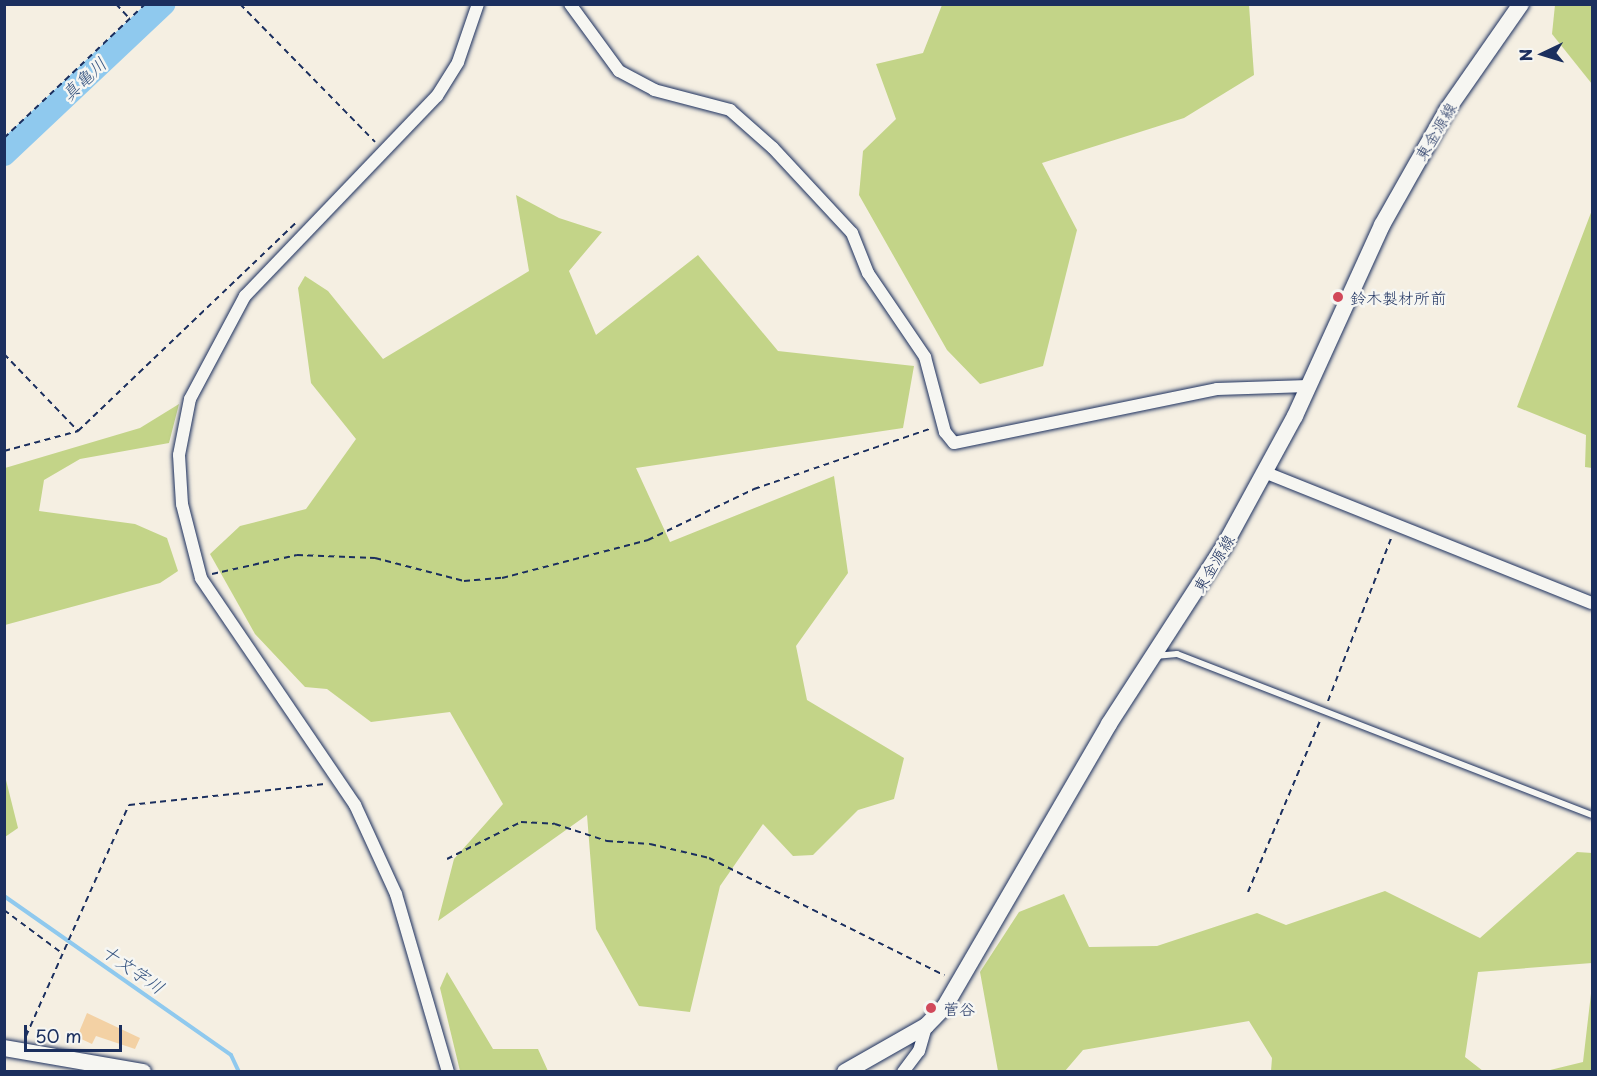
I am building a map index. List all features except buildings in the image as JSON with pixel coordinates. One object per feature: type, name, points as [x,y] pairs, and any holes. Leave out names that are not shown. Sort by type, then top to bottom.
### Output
[{"type":"main road","name":"東金源線","points":[[845,1071],[926,1026],[958,982],[1108,724],[1154,656],[1264,472],[1308,386],[1404,185],[1483,55],[1521,4]]},
{"type":"main road","points":[[4,1048],[143,1071]]},
{"type":"street","points":[[448,1071],[396,894],[341,783],[201,578],[182,504],[179,455],[184,419],[206,365],[245,296],[437,96],[458,62],[478,4]]},
{"type":"street","points":[[570,4],[619,71],[654,90],[729,110],[773,148],[852,233],[868,273],[925,357],[943,425],[954,443],[1217,389],[1308,386]]},
{"type":"street","points":[[1264,472],[1593,603]]},
{"type":"street","points":[[903,1071],[919,1051],[926,1026]]},
{"type":"lane","points":[[1154,656],[1177,654],[1593,815]]},
{"type":"path","points":[[116,4],[130,19]]},
{"type":"path","points":[[4,138],[146,4]]},
{"type":"path","points":[[240,4],[378,145],[371,151]]},
{"type":"path","points":[[4,451],[78,431],[300,219]]},
{"type":"path","points":[[4,354],[78,431]]},
{"type":"path","points":[[201,578],[297,555],[375,558],[464,581],[502,578],[648,540],[754,489],[851,452],[943,425]]},
{"type":"path","points":[[22,1051],[62,953],[133,801],[341,783]]},
{"type":"path","points":[[447,859],[520,822],[555,824],[607,841],[650,844],[709,858],[958,982]]},
{"type":"path","points":[[4,910],[62,953]]},
{"type":"green space","points":[[942,5],[1249,5],[1254,75],[1184,118],[1042,163],[1077,230],[1043,366],[980,384],[947,350],[859,195],[863,151],[896,119],[876,64],[923,53]]},
{"type":"green space","points":[[1555,5],[1592,5],[1592,84],[1552,34]]},
{"type":"green space","points":[[516,195],[559,218],[602,232],[569,271],[596,335],[698,255],[778,351],[914,366],[903,428],[636,468],[670,542],[834,476],[848,573],[796,646],[807,700],[904,758],[894,799],[858,810],[813,855],[793,856],[763,824],[720,886],[690,1012],[639,1006],[596,929],[587,815],[438,921],[454,859],[503,804],[450,712],[371,722],[327,689],[305,687],[255,634],[210,554],[240,526],[306,509],[356,439],[311,383],[298,288],[305,276],[328,291],[383,359],[529,271]]},
{"type":"green space","points":[[1592,210],[1592,468],[1585,467],[1586,435],[1517,407]]},
{"type":"green space","points":[[179,404],[169,443],[80,459],[44,480],[39,511],[135,524],[167,538],[178,571],[160,583],[5,625],[5,468],[140,428]]},
{"type":"green space","points":[[4,772],[18,828],[5,837],[4,837]]},
{"type":"green space","points":[[1577,852],[1592,853],[1592,963],[1478,972],[1465,1057],[1483,1071],[1271,1071],[1272,1058],[1249,1021],[1083,1050],[1065,1071],[998,1071],[980,972],[1019,912],[1064,894],[1089,947],[1157,946],[1257,913],[1286,925],[1385,891],[1480,938]]},
{"type":"green space","points":[[447,972],[493,1049],[538,1049],[548,1071],[460,1071],[440,988]]},
{"type":"green space","points":[[1592,985],[1592,1071],[1546,1071],[1583,1062]]},
{"type":"waterway","name":"真亀川","points":[[4,154],[163,4]]},
{"type":"waterway","name":"十文字川","points":[[4,896],[231,1055],[239,1072]]},
{"type":"place","name":"鈴木製材所前","points":[[1338,297]]},
{"type":"place","name":"菅谷","points":[[931,1008]]}]
